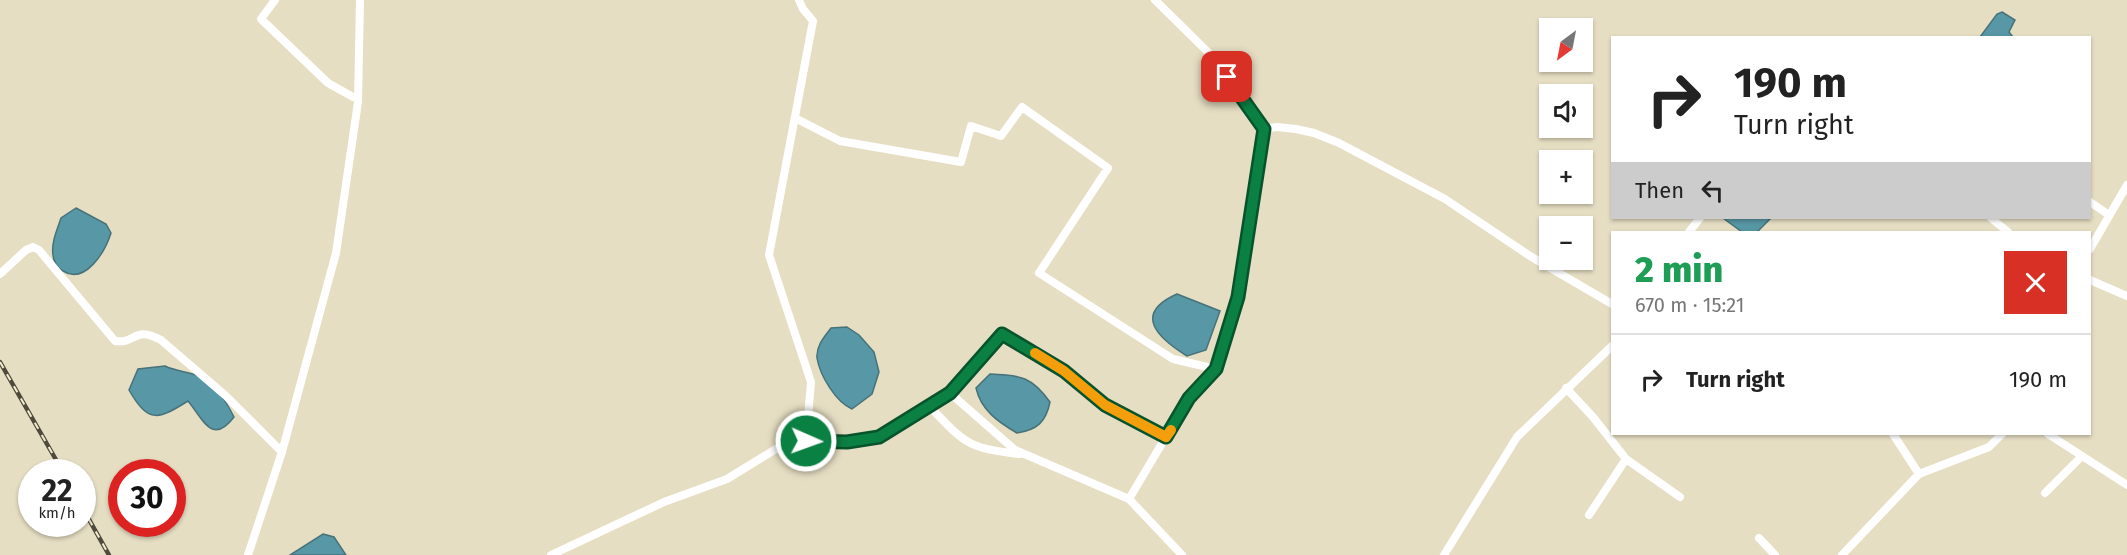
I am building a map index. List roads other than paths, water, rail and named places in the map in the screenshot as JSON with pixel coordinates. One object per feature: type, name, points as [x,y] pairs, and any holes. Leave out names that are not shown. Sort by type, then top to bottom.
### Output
[{"type":"street","points":[[276,0],[261,19],[328,83],[352,97]]},
{"type":"street","points":[[248,555],[282,452],[336,253],[358,102],[360,0]]},
{"type":"street","points":[[799,0],[813,21],[769,255],[811,382],[806,441]]},
{"type":"street","points":[[1155,0],[1219,63],[1249,112],[1264,129]]},
{"type":"street","points":[[797,119],[840,141],[962,162],[971,126],[1001,136],[1022,107],[1108,168],[1039,273],[1173,359],[1216,369]]},
{"type":"street","points":[[1264,129],[1277,127],[1296,129],[1339,143],[1445,199],[1530,255],[1611,303]]},
{"type":"street","points":[[1129,499],[1189,398],[1216,369],[1238,297],[1264,129]]},
{"type":"street","points":[[2091,247],[2127,185]]},
{"type":"street","points":[[2091,203],[2109,215]]},
{"type":"street","points":[[1690,231],[1699,219]]},
{"type":"street","points":[[1992,219],[2007,231]]},
{"type":"street","points":[[0,274],[26,250],[33,247],[39,250],[115,341],[123,342],[139,333],[148,333],[161,340],[226,396],[282,452]]},
{"type":"street","points":[[2091,280],[2127,296]]},
{"type":"street","points":[[551,555],[664,502],[727,479],[784,444],[806,441],[847,442],[879,437],[950,393],[1002,334],[1064,371],[1105,405],[1166,437]]},
{"type":"street","points":[[1444,555],[1517,436],[1611,347]]},
{"type":"street","points":[[1566,388],[1593,417],[1626,459],[1680,497]]},
{"type":"street","points":[[950,393],[1015,450],[1129,499],[1182,555]]},
{"type":"street","points":[[933,410],[956,435],[979,449],[1024,454]]},
{"type":"street","points":[[1894,435],[1919,474]]},
{"type":"street","points":[[1842,555],[1919,474],[1989,447],[2001,435]]},
{"type":"street","points":[[2050,435],[2127,485]]},
{"type":"street","points":[[2045,493],[2082,456]]},
{"type":"street","points":[[1589,515],[1626,459]]},
{"type":"street","points":[[1759,538],[1769,553]]},
{"type":"water","points":[[2002,12],[2015,20],[2009,32],[2012,36],[1981,36],[1997,14]]},
{"type":"water","points":[[76,208],[106,224],[111,233],[104,249],[93,264],[79,274],[71,274],[63,271],[56,264],[53,257],[53,246],[61,218]]},
{"type":"water","points":[[1724,219],[1770,219],[1758,231],[1741,231]]},
{"type":"water","points":[[1177,294],[1220,311],[1206,350],[1187,356],[1167,342],[1154,326],[1153,318],[1156,310],[1163,302]]},
{"type":"water","points":[[847,327],[859,335],[874,352],[879,372],[872,394],[852,409],[840,401],[830,388],[821,373],[817,358],[819,346],[831,328]]},
{"type":"water","points":[[165,366],[205,379],[222,396],[234,417],[220,429],[208,427],[188,401],[162,415],[149,414],[129,390],[138,369]]},
{"type":"water","points":[[990,374],[1010,375],[1025,379],[1044,394],[1050,402],[1040,424],[1030,430],[1017,433],[991,415],[978,396],[976,388]]},
{"type":"water","points":[[323,534],[334,537],[346,555],[290,555]]},
{"type":"railway","points":[[0,362],[56,459]]},
{"type":"railway","points":[[96,532],[109,555]]}]
